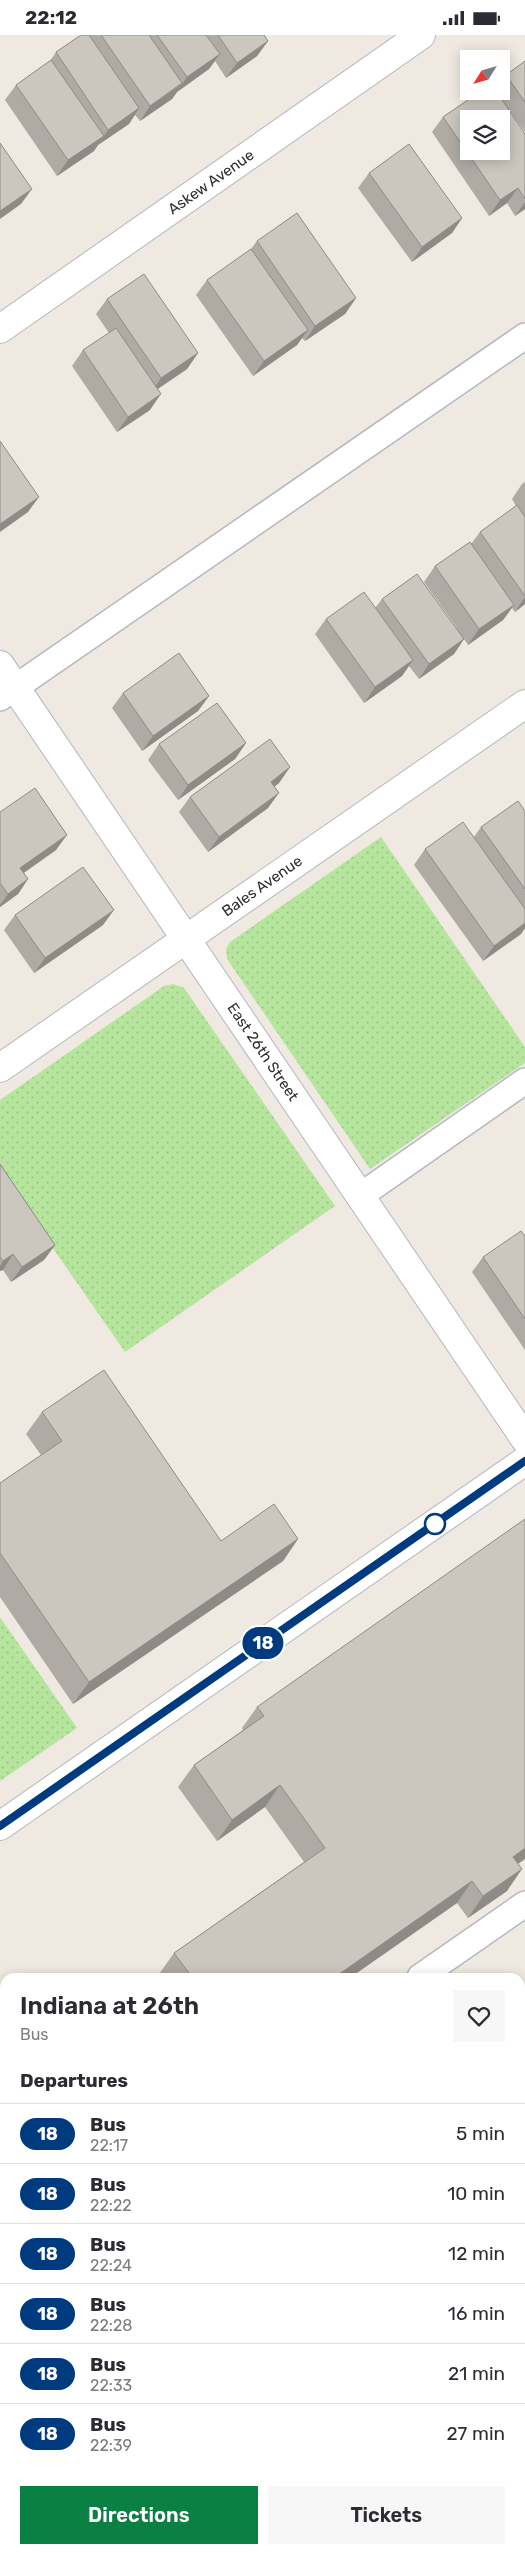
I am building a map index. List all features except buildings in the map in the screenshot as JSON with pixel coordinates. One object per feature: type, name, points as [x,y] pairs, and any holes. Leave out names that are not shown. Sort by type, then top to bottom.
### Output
[{"type":"street","name":"Askew Avenue","points":[[0,329],[421,35]]},
{"type":"street","name":"East 26th Street","points":[[0,665],[8,693],[186,938],[525,1439]]},
{"type":"street","name":"Bales Avenue","points":[[0,1068],[525,704]]},
{"type":"street","points":[[0,1826],[525,1461]]},
{"type":"lane","points":[[8,693],[525,336]]},
{"type":"lane","points":[[360,1196],[525,1081]]},
{"type":"lane","points":[[426,1973],[525,1904]]},
{"type":"green space","points":[[381,837],[525,1047],[525,1063],[370,1169],[227,959],[226,949],[230,942]]},
{"type":"green space","points":[[173,984],[184,988],[335,1206],[125,1352],[0,1172],[0,1100],[164,986]]},
{"type":"green space","points":[[0,1617],[77,1728],[0,1781]]},
{"type":"bus line","name":"18","points":[[0,1826],[525,1461]]}]
